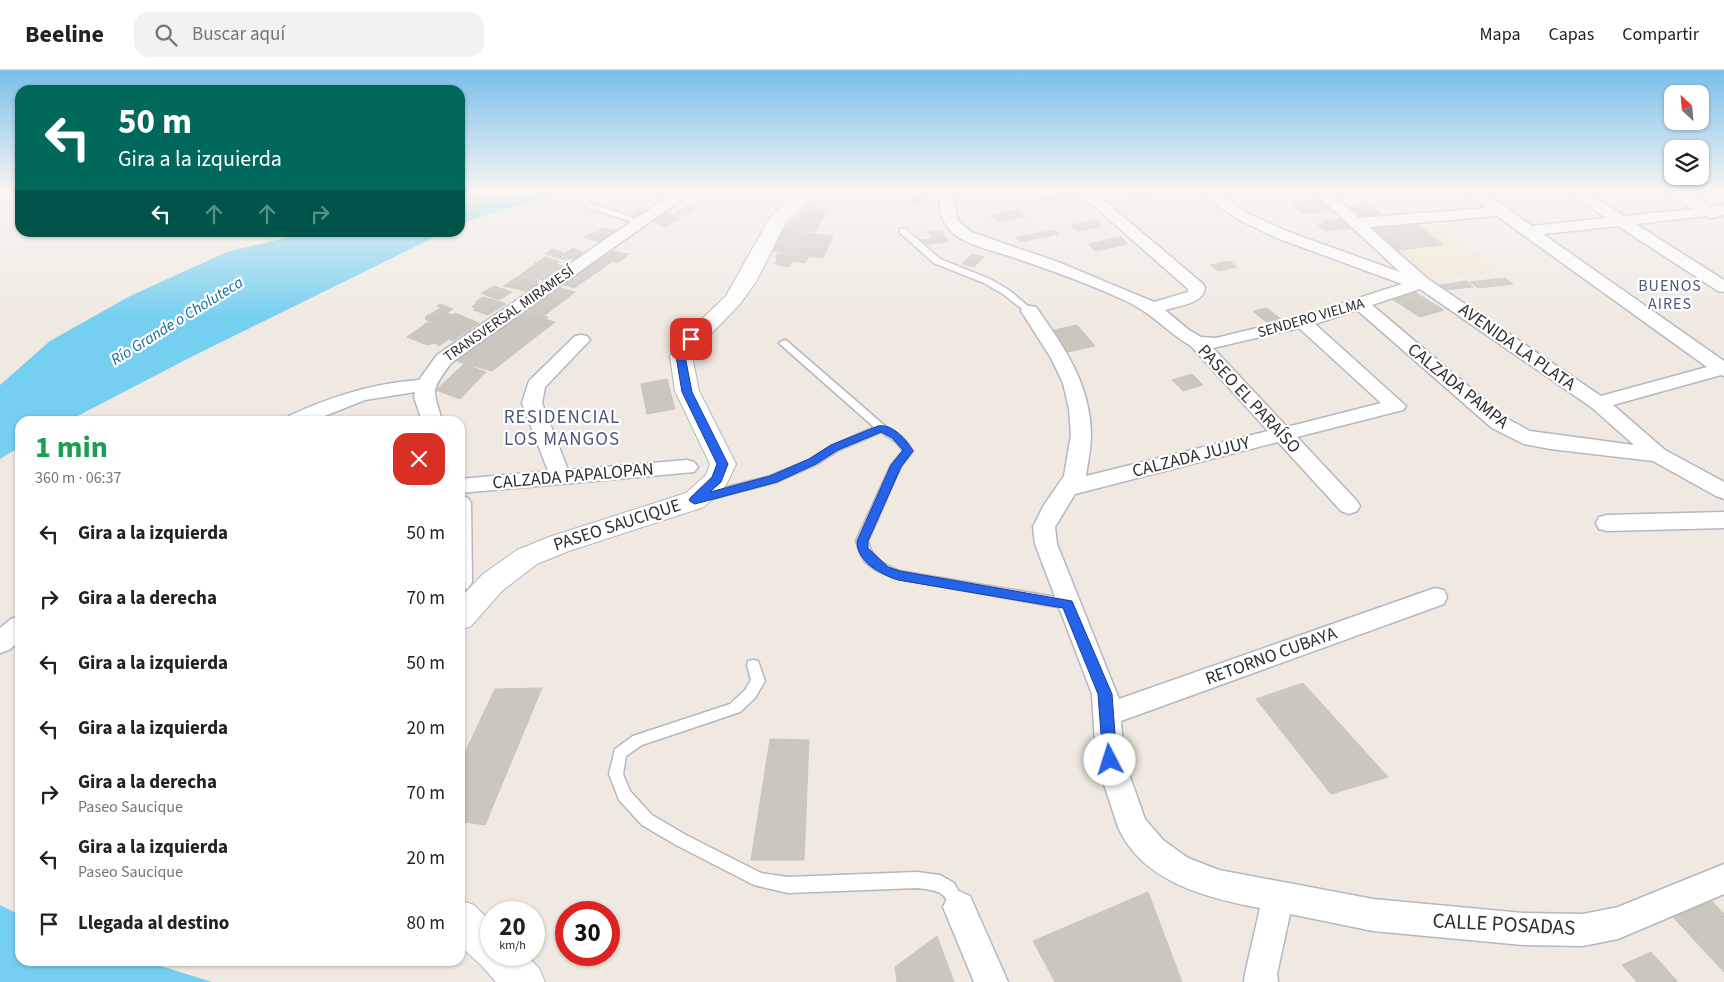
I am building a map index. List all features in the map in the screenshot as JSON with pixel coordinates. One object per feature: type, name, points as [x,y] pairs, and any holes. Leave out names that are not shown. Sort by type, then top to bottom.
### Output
[{"type":"street","name":"TRANSVERSAL MIRAMESÍ","points":[[424,385],[444,359],[624,234]]},
{"type":"street","name":"PASEO SAUCIQUE","points":[[465,613],[493,582],[527,557],[559,544],[695,500],[717,479],[722,464],[687,392],[680,356],[691,339],[732,300],[747,277],[770,234]]},
{"type":"street","name":"PASEO EL PARAÍSO","points":[[962,234],[1104,285],[1152,308],[1183,334],[1197,342],[1349,506]]},
{"type":"street","points":[[1134,234],[1197,288],[1196,294],[1193,296],[1152,308]]},
{"type":"street","points":[[1280,234],[1420,284]]},
{"type":"street","name":"AVENIDA LA PLATA","points":[[1367,234],[1420,284],[1598,403],[1658,455],[1724,491]]},
{"type":"street","points":[[1534,234],[1723,368]]},
{"type":"street","points":[[1640,234],[1724,287]]},
{"type":"street","name":"SENDERO VIELMA","points":[[1197,342],[1216,343],[1303,322],[1420,284]]},
{"type":"street","name":"CALZADA PAMPA","points":[[1360,304],[1499,423],[1524,437],[1658,455]]},
{"type":"street","name":"CALLE POSADAS","points":[[1030,311],[1060,358],[1073,383],[1079,409],[1081,435],[1075,477],[1052,511],[1044,527],[1046,544],[1105,694],[1110,760],[1133,826],[1152,850],[1178,869],[1219,885],[1372,915],[1523,929],[1583,930],[1618,923],[1719,889]]},
{"type":"street","name":"CALZADA JUJUY","points":[[1068,488],[1396,406],[1303,322]]},
{"type":"street","points":[[561,478],[532,403],[536,385],[581,340]]},
{"type":"street","points":[[1598,403],[1723,368]]},
{"type":"street","points":[[306,416],[327,405],[381,389],[424,385],[424,397],[430,416]]},
{"type":"street","name":"CALZADA PAPALOPAN","points":[[465,486],[687,467]]},
{"type":"street","points":[[1607,523],[1724,520]]},
{"type":"street","name":"RETORNO CUBAYA","points":[[1106,715],[1435,597]]},
{"type":"street","points":[[0,643],[15,630]]},
{"type":"street","points":[[1261,982],[1261,974],[1278,896]]},
{"type":"street","points":[[959,907],[991,982]]},
{"type":"street","points":[[465,924],[480,938]]},
{"type":"street","points":[[508,966],[525,982]]},
{"type":"lane","points":[[906,234],[937,261],[988,281],[1006,292],[1030,311]]},
{"type":"lane","points":[[784,343],[881,428],[896,436],[904,443],[908,451],[896,465],[862,541],[863,549],[875,563],[884,570],[898,576],[1068,604]]},
{"type":"lane","points":[[695,500],[773,479],[812,462],[835,448],[881,428]]},
{"type":"lane","points":[[753,665],[758,681],[750,694],[735,708],[638,740],[620,753],[616,774],[624,795],[647,820],[681,840],[759,880],[788,885],[918,880],[940,883],[949,888],[959,907]]},
{"type":"shaded area","points":[[1378,234],[1452,234],[1500,271],[1431,279]]},
{"type":"water","name":"Río Grande o Choluteca","points":[[289,237],[435,237],[191,357],[78,416],[15,416],[15,450],[0,459],[0,385],[50,341],[130,296],[227,252]]},
{"type":"water","points":[[0,905],[15,912],[15,966],[161,966],[212,982],[0,982]]},
{"type":"building","points":[[589,234],[614,234],[604,241],[599,242],[584,237]]},
{"type":"building","points":[[781,234],[833,236],[823,258],[773,251]]},
{"type":"building","points":[[929,234],[943,234],[948,242],[923,245],[920,240],[932,239]]},
{"type":"building","points":[[1035,234],[1059,234],[1020,242],[1015,237]]},
{"type":"building","points":[[1379,234],[1429,234],[1443,245],[1397,250]]},
{"type":"building","points":[[1121,237],[1128,244],[1095,251],[1088,244]]},
{"type":"building","points":[[573,248],[584,253],[576,259],[565,260],[545,254],[552,249],[564,253]]},
{"type":"building","points":[[608,250],[629,254],[617,263],[613,261],[574,288],[558,283]]},
{"type":"building","points":[[778,253],[809,257],[805,263],[792,261],[789,267],[775,264],[777,259],[775,258]]},
{"type":"building","points":[[972,254],[984,257],[974,267],[962,264]]},
{"type":"building","points":[[545,257],[559,261],[556,264],[566,267],[565,269],[549,266],[546,268],[534,264]]},
{"type":"building","points":[[1230,261],[1237,267],[1218,271],[1210,265]]},
{"type":"building","points":[[534,265],[564,269],[547,281],[520,275]]},
{"type":"building","points":[[519,276],[539,281],[536,283],[540,285],[530,287],[535,288],[530,292],[503,286]]},
{"type":"building","points":[[1505,278],[1513,284],[1478,288],[1470,282]]},
{"type":"building","points":[[1467,281],[1473,287],[1445,290],[1439,285]]},
{"type":"building","points":[[494,286],[512,292],[499,300],[481,293]]},
{"type":"building","points":[[554,286],[575,292],[545,315],[522,308]]},
{"type":"building","points":[[1413,291],[1444,310],[1420,317],[1390,298]]},
{"type":"building","points":[[483,297],[506,304],[488,315],[473,310],[476,308],[472,307],[478,302],[475,302]]},
{"type":"building","points":[[440,304],[453,309],[447,313],[452,315],[455,313],[479,323],[465,333],[453,327],[450,330],[425,319],[427,318],[425,317],[441,308],[437,306]]},
{"type":"building","points":[[1267,308],[1287,324],[1272,327],[1253,311]]},
{"type":"building","points":[[521,309],[548,317],[545,319],[555,322],[492,371],[459,362],[449,357]]},
{"type":"building","points":[[428,322],[451,330],[453,328],[464,333],[453,341],[449,339],[439,346],[435,343],[427,345],[407,337]]},
{"type":"building","points":[[1077,325],[1095,346],[1063,353],[1045,332]]},
{"type":"building","points":[[464,364],[486,372],[460,399],[436,390]]},
{"type":"building","points":[[1192,374],[1203,385],[1183,391],[1172,380]]},
{"type":"building","name":"RESIDENCIAL LOS MANGOS","points":[[667,379],[675,409],[647,414],[641,384]]},
{"type":"building","points":[[1303,683],[1388,777],[1331,794],[1256,699]]},
{"type":"building","points":[[542,688],[485,825],[465,822],[465,752],[495,689]]},
{"type":"building","points":[[770,739],[809,740],[804,860],[751,860]]},
{"type":"building","points":[[1148,892],[1182,982],[1055,982],[1033,941]]},
{"type":"building","points":[[1708,897],[1724,914],[1724,972],[1670,914]]},
{"type":"building","points":[[937,936],[954,982],[897,982],[895,967]]},
{"type":"building","points":[[1651,952],[1678,982],[1637,982],[1622,965]]},
{"type":"district","name":"BUENOS AIRES","points":[[1670,295]]},
{"type":"district","name":"RESIDENCIAL LOS MANGOS","points":[[562,428]]},
{"type":"route","points":[[691,339],[680,356],[681,368],[687,392],[722,464],[717,479],[695,500],[773,479],[812,462],[835,448],[881,428],[896,436],[904,443],[908,451],[896,465],[862,541],[863,549],[884,570],[898,576],[1068,604],[1105,694],[1110,760]]}]
